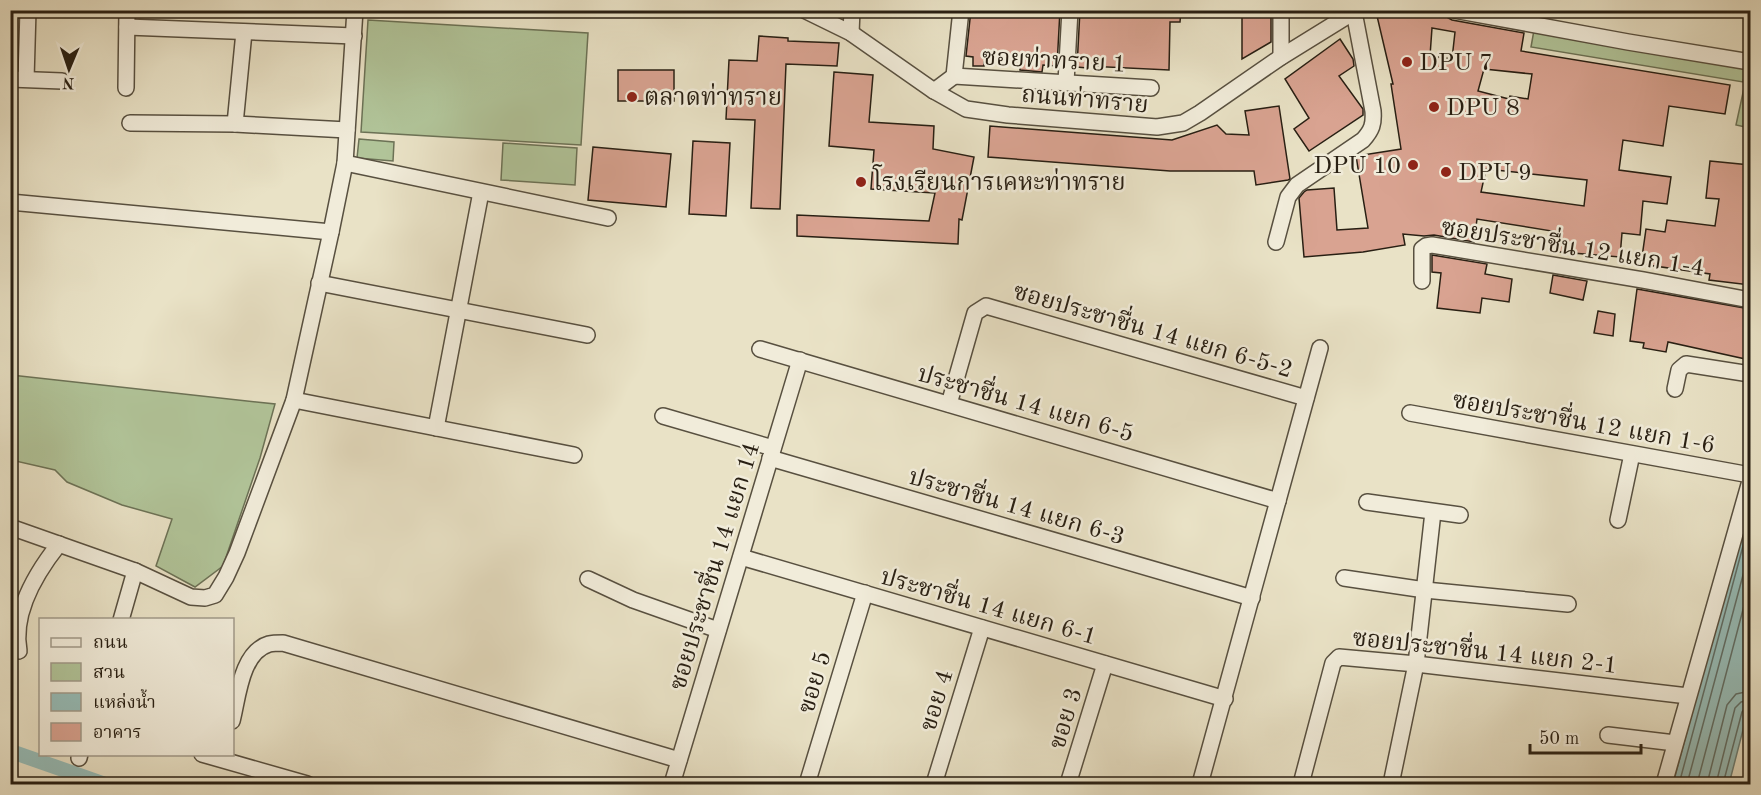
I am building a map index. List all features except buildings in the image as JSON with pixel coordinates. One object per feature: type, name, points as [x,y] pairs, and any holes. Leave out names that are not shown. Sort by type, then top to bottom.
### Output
[{"type":"street","points":[[28,10],[18,79],[62,81]]},
{"type":"street","points":[[126,88],[127,10]]},
{"type":"street","points":[[16,529],[135,571],[191,597],[205,598],[215,595],[237,553],[294,400],[345,163],[355,10]]},
{"type":"street","name":"ถนนท่าทราย","points":[[804,10],[850,33],[934,91],[966,109],[986,113],[1157,127],[1184,123],[1281,57],[1355,11]]},
{"type":"street","points":[[850,33],[852,10]]},
{"type":"street","points":[[934,91],[954,76],[961,10]]},
{"type":"street","points":[[1066,82],[1070,10]]},
{"type":"street","points":[[1281,10],[1281,57]]},
{"type":"street","points":[[1454,10],[1750,62]]},
{"type":"street","points":[[1276,242],[1288,197],[1296,185],[1363,140],[1374,122],[1355,11]]},
{"type":"street","points":[[127,27],[354,36]]},
{"type":"street","points":[[235,124],[244,32]]},
{"type":"street","name":"ซอยท่าทราย 1","points":[[954,76],[1151,88]]},
{"type":"street","points":[[130,123],[235,124],[348,130]]},
{"type":"street","points":[[345,163],[608,218]]},
{"type":"street","points":[[436,428],[481,192]]},
{"type":"street","points":[[10,202],[331,232]]},
{"type":"street","name":"ซอยประชาชื่น 12 แยก 1-4","points":[[1422,281],[1422,249],[1432,246],[1632,278],[1750,300]]},
{"type":"street","points":[[319,283],[587,335]]},
{"type":"street","name":"ซอยประชาชื่น 14 แยก 6-5-2","points":[[949,404],[975,313],[986,306],[1306,398]]},
{"type":"street","points":[[1200,784],[1320,348]]},
{"type":"street","name":"ประชาชื่น 14 แยก 6-5","points":[[760,349],[1278,501]]},
{"type":"street","name":"ซอยประชาชื่น 14 แยก 14","points":[[672,784],[800,360]]},
{"type":"street","points":[[1675,389],[1679,370],[1686,364],[1750,374]]},
{"type":"street","points":[[294,400],[574,455]]},
{"type":"street","name":"ซอยประชาชื่น 12 แยก 1-6","points":[[1410,413],[1750,475]]},
{"type":"street","name":"ประชาชื่น 14 แยก 6-3","points":[[663,416],[772,453],[1252,598]]},
{"type":"street","points":[[1618,520],[1632,454]]},
{"type":"street","points":[[1664,784],[1750,481]]},
{"type":"street","points":[[1367,502],[1460,515]]},
{"type":"street","points":[[1391,784],[1416,664],[1433,512]]},
{"type":"street","points":[[19,651],[17,633],[21,615],[46,560],[59,544]]},
{"type":"street","name":"ประชาชื่น 14 แยก 6-1","points":[[741,557],[1225,699]]},
{"type":"street","points":[[122,618],[135,571]]},
{"type":"street","points":[[1344,578],[1425,590],[1568,604]]},
{"type":"street","points":[[588,579],[633,600],[718,630]]},
{"type":"street","name":"ฃอย 5","points":[[807,784],[865,593]]},
{"type":"street","name":"ขอย 4","points":[[934,784],[982,628]]},
{"type":"street","points":[[234,713],[245,668],[256,651],[269,644],[283,643],[679,760]]},
{"type":"street","name":"ซอยประชาชื่น 14 แยก 2-1","points":[[1301,784],[1332,663],[1339,657],[1688,696]]},
{"type":"street","name":"ขอย 3","points":[[1068,784],[1105,664]]},
{"type":"street","points":[[1608,735],[1675,743]]},
{"type":"street","points":[[224,757],[307,784]]},
{"type":"green space","points":[[368,20],[588,33],[581,145],[361,132]]},
{"type":"green space","points":[[1534,30],[1747,64],[1743,82],[1531,47]]},
{"type":"green space","points":[[1750,65],[1750,128],[1736,125]]},
{"type":"green space","points":[[359,139],[394,142],[393,161],[357,158]]},
{"type":"green space","points":[[503,143],[577,148],[575,185],[501,180]]},
{"type":"green space","points":[[11,375],[275,404],[260,458],[223,566],[195,587],[156,566],[172,519],[122,505],[67,482],[55,470],[11,460]]},
{"type":"water","points":[[1750,496],[1750,703],[1729,784],[1673,784]]},
{"type":"waterway","points":[[10,751],[104,784]]},
{"type":"place","name":"DPU 7","points":[[1407,62]]},
{"type":"place","name":"ตลาดท่าทราย","points":[[632,97]]},
{"type":"place","name":"DPU 8","points":[[1434,107]]},
{"type":"place","name":"DPU 10","points":[[1413,165]]},
{"type":"place","name":"DPU 9","points":[[1446,172]]},
{"type":"place","name":"โรงเรียนการเคหะท่าทราย","points":[[861,182]]}]
